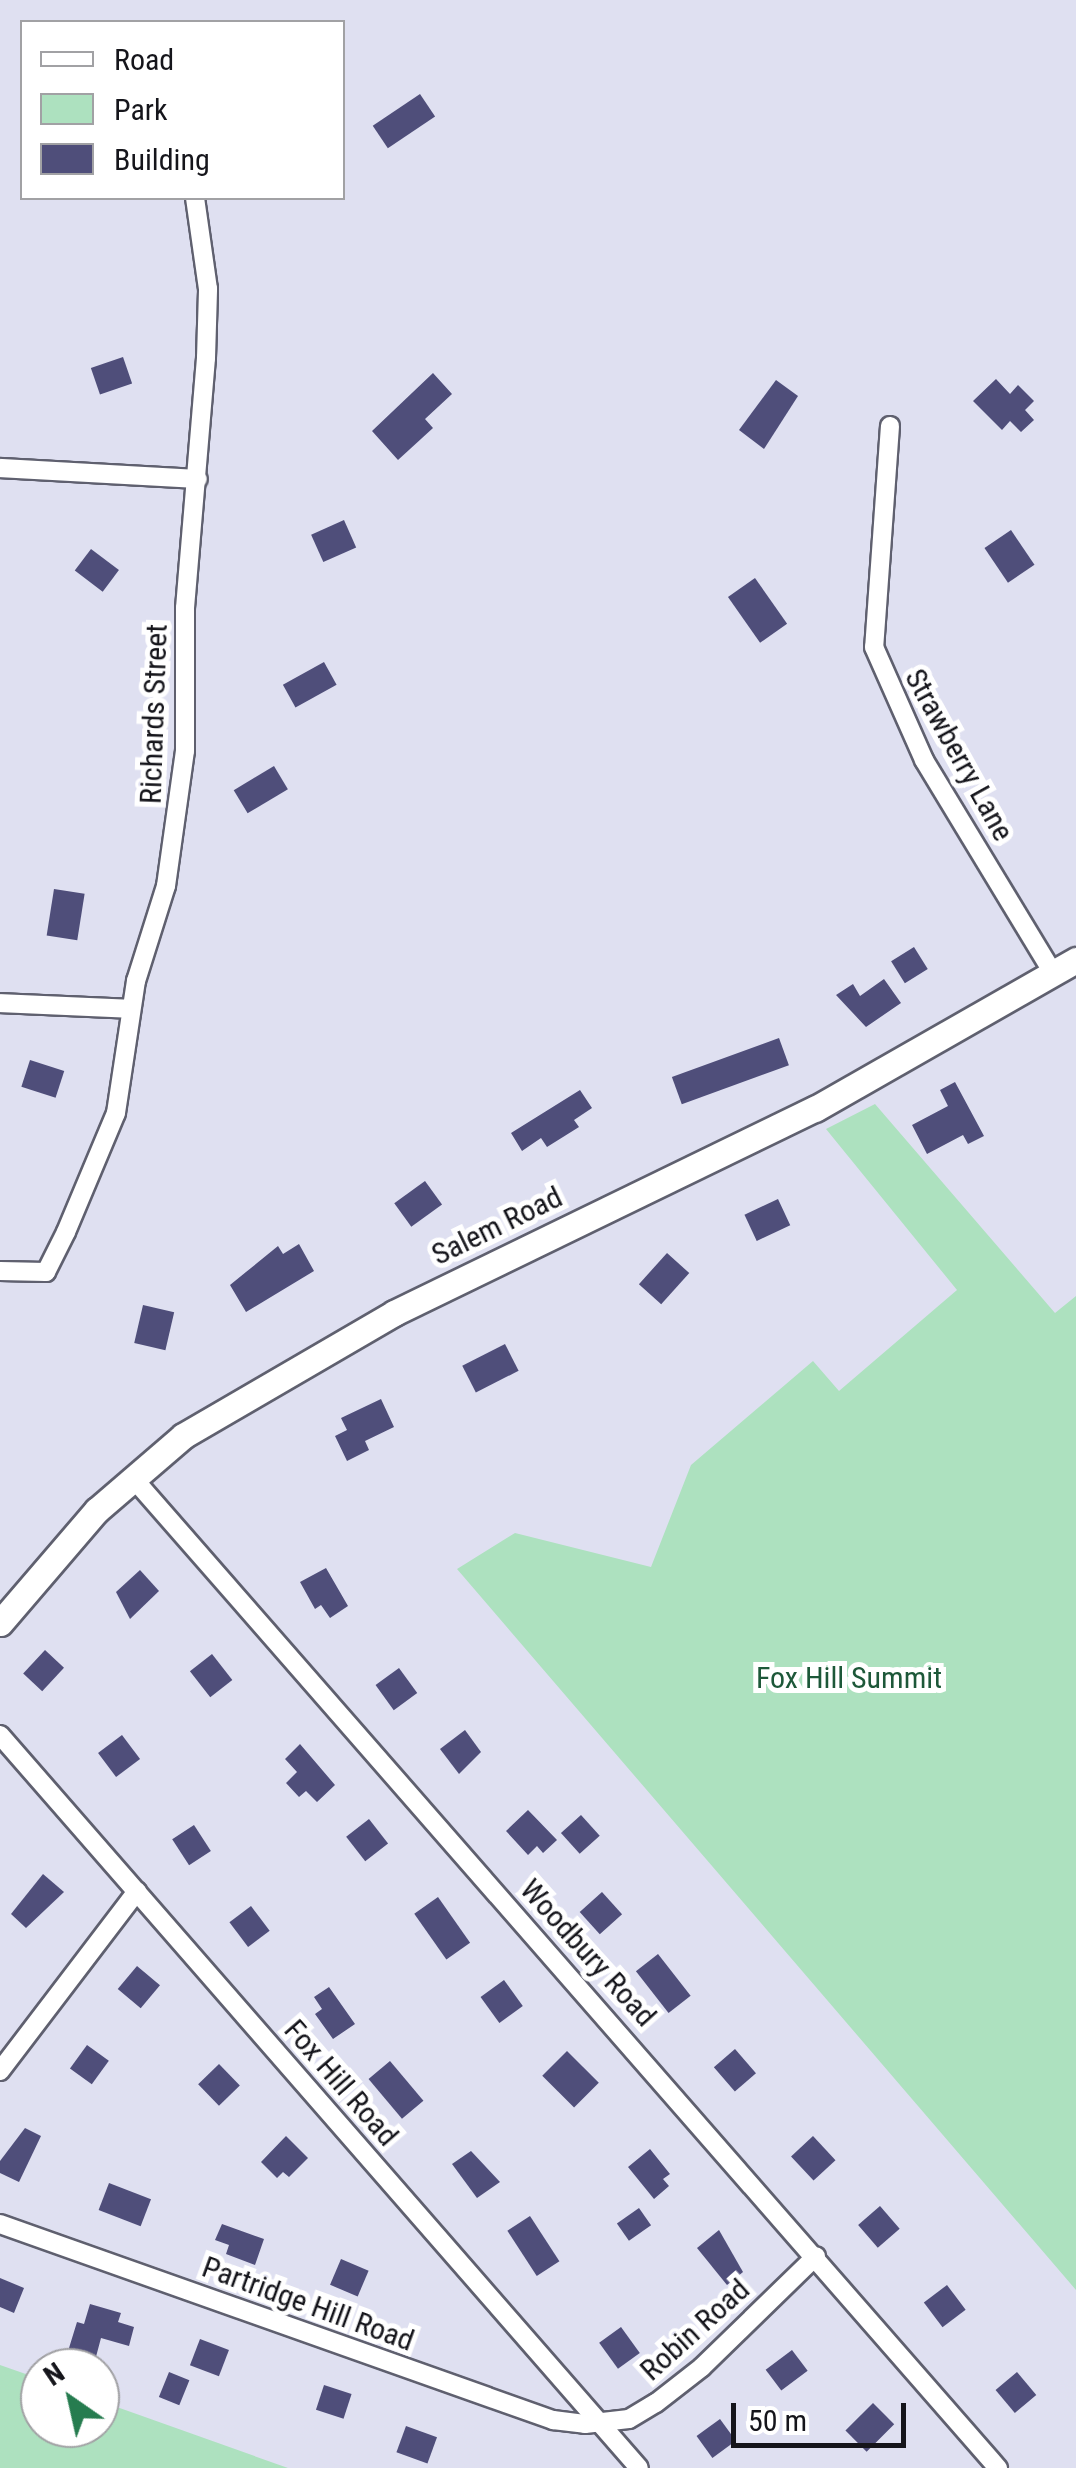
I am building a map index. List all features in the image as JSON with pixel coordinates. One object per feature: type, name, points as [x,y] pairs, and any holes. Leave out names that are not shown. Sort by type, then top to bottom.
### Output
[{"type":"main road","name":"Salem Road","points":[[0,1623],[133,1478],[182,1436],[394,1312],[815,1108],[1065,968]]},
{"type":"street","name":"Richards Street","points":[[0,1271],[46,1272],[116,1113],[131,1010],[179,812],[185,608],[198,480],[208,289],[194,200]]},
{"type":"street","name":"Strawberry Lane","points":[[890,426],[874,647],[924,760],[1065,968]]},
{"type":"street","points":[[0,468],[198,480]]},
{"type":"street","points":[[0,1003],[131,1010]]},
{"type":"street","name":"Woodbury Road","points":[[133,1478],[998,2468]]},
{"type":"street","name":"Fox Hill Road","points":[[0,1735],[639,2468]]},
{"type":"street","points":[[0,2071],[67,1976],[138,1892]]},
{"type":"street","name":"Partridge Hill Road","points":[[0,2224],[552,2420],[600,2423]]},
{"type":"street","name":"Robin Road","points":[[600,2423],[628,2420],[686,2379],[816,2256]]},
{"type":"green space","name":"Fox Hill Summit","points":[[875,1104],[1055,1313],[1076,1296],[1076,2290],[457,1569],[515,1533],[651,1567],[691,1465],[813,1361],[839,1391],[957,1290],[826,1129]]},
{"type":"green space","points":[[0,2365],[20,2372],[20,2448],[120,2448],[120,2408],[288,2468],[0,2468]]},
{"type":"building","points":[[420,94],[435,116],[388,148],[373,126]]},
{"type":"building","points":[[123,357],[132,383],[100,395],[91,368]]},
{"type":"building","points":[[433,373],[452,394],[425,419],[433,428],[398,460],[372,431]]},
{"type":"building","points":[[996,379],[1010,394],[1018,385],[1034,401],[1025,410],[1034,420],[1021,432],[1010,421],[1002,430],[973,401]]},
{"type":"building","points":[[776,380],[798,396],[764,449],[739,430]]},
{"type":"building","points":[[344,520],[356,547],[323,562],[311,535]]},
{"type":"building","points":[[1011,530],[1034,565],[1008,583],[984,548]]},
{"type":"building","points":[[91,549],[119,570],[103,592],[75,571]]},
{"type":"building","points":[[755,578],[787,624],[760,643],[728,597]]},
{"type":"building","points":[[324,662],[337,685],[295,708],[283,685]]},
{"type":"building","points":[[274,766],[288,789],[248,813],[234,790]]},
{"type":"building","points":[[54,889],[85,894],[77,940],[47,935]]},
{"type":"building","points":[[914,947],[928,969],[905,983],[891,961]]},
{"type":"building","points":[[884,979],[901,1003],[866,1027],[836,995],[853,984],[860,996]]},
{"type":"building","points":[[779,1038],[789,1065],[682,1104],[672,1077]]},
{"type":"building","points":[[30,1060],[64,1071],[56,1098],[21,1087]]},
{"type":"building","points":[[955,1082],[984,1136],[968,1144],[963,1135],[927,1154],[912,1125],[948,1106],[940,1090]]},
{"type":"building","points":[[580,1090],[592,1108],[574,1120],[579,1127],[547,1147],[541,1138],[522,1151],[511,1133]]},
{"type":"building","points":[[425,1181],[442,1204],[411,1227],[394,1203]]},
{"type":"building","points":[[778,1199],[790,1225],[757,1241],[744,1215]]},
{"type":"building","points":[[299,1244],[314,1271],[246,1312],[230,1285],[278,1246],[283,1254]]},
{"type":"building","points":[[667,1253],[689,1273],[661,1304],[639,1284]]},
{"type":"building","points":[[143,1305],[174,1312],[165,1350],[134,1343]]},
{"type":"building","points":[[505,1344],[519,1371],[476,1393],[462,1366]]},
{"type":"building","points":[[381,1399],[394,1427],[365,1441],[369,1450],[347,1461],[335,1436],[347,1430],[341,1418]]},
{"type":"building","points":[[326,1568],[348,1606],[330,1618],[321,1605],[315,1609],[300,1582]]},
{"type":"building","points":[[140,1570],[159,1591],[130,1619],[116,1592]]},
{"type":"building","points":[[45,1650],[64,1668],[42,1691],[23,1673]]},
{"type":"building","points":[[212,1654],[232,1680],[210,1697],[190,1671]]},
{"type":"building","points":[[399,1668],[417,1693],[394,1710],[376,1685]]},
{"type":"building","points":[[465,1730],[481,1752],[459,1774],[440,1749]]},
{"type":"building","points":[[122,1735],[140,1759],[116,1777],[98,1753]]},
{"type":"building","points":[[300,1744],[335,1785],[317,1802],[306,1791],[299,1797],[286,1783],[297,1772],[285,1759]]},
{"type":"building","points":[[528,1810],[557,1840],[543,1853],[537,1846],[528,1855],[506,1831]]},
{"type":"building","points":[[581,1815],[600,1836],[580,1854],[561,1833]]},
{"type":"building","points":[[369,1819],[388,1843],[365,1861],[346,1837]]},
{"type":"building","points":[[194,1825],[211,1851],[189,1865],[172,1839]]},
{"type":"building","points":[[43,1874],[64,1892],[26,1928],[11,1914]]},
{"type":"building","points":[[602,1892],[622,1914],[600,1934],[580,1912]]},
{"type":"building","points":[[438,1897],[470,1943],[446,1960],[414,1914]]},
{"type":"building","points":[[251,1906],[270,1931],[248,1947],[229,1922]]},
{"type":"building","points":[[658,1954],[691,1996],[669,2013],[636,1971]]},
{"type":"building","points":[[137,1966],[160,1985],[141,2008],[118,1989]]},
{"type":"building","points":[[504,1980],[523,2006],[499,2023],[481,1997]]},
{"type":"building","points":[[329,1987],[355,2024],[333,2039],[315,2014],[322,2009],[314,1997]]},
{"type":"building","points":[[87,2045],[109,2061],[92,2084],[70,2068]]},
{"type":"building","points":[[735,2049],[756,2073],[735,2092],[714,2067]]},
{"type":"building","points":[[567,2051],[599,2083],[574,2108],[542,2076]]},
{"type":"building","points":[[390,2061],[423,2101],[402,2119],[369,2079]]},
{"type":"building","points":[[219,2064],[240,2086],[219,2106],[198,2084]]},
{"type":"building","points":[[25,2128],[41,2136],[19,2182],[0,2173],[0,2161]]},
{"type":"building","points":[[286,2136],[308,2158],[289,2177],[283,2172],[277,2178],[261,2162]]},
{"type":"building","points":[[813,2136],[836,2160],[814,2181],[791,2156]]},
{"type":"building","points":[[650,2149],[670,2174],[663,2179],[669,2186],[654,2199],[628,2167]]},
{"type":"building","points":[[471,2151],[500,2182],[477,2198],[452,2164]]},
{"type":"building","points":[[109,2183],[151,2199],[141,2226],[99,2210]]},
{"type":"building","points":[[880,2206],[900,2229],[878,2248],[858,2225]]},
{"type":"building","points":[[639,2208],[651,2225],[629,2241],[617,2223]]},
{"type":"building","points":[[530,2216],[559,2261],[537,2276],[507,2231]]},
{"type":"building","points":[[222,2224],[264,2239],[255,2265],[226,2254],[229,2245],[215,2240]]},
{"type":"building","points":[[719,2230],[743,2272],[727,2285],[697,2248]]},
{"type":"building","points":[[341,2259],[369,2271],[358,2296],[330,2285]]},
{"type":"building","points":[[0,2278],[24,2288],[14,2313],[0,2307]]},
{"type":"building","points":[[947,2285],[966,2310],[942,2327],[924,2302]]},
{"type":"building","points":[[90,2304],[121,2313],[118,2322],[134,2327],[129,2346],[101,2338],[98,2348],[69,2348],[77,2322],[84,2324]]},
{"type":"building","points":[[621,2327],[640,2353],[618,2369],[599,2343]]},
{"type":"building","points":[[200,2339],[229,2350],[219,2376],[190,2365]]},
{"type":"building","points":[[792,2350],[808,2371],[781,2391],[766,2370]]},
{"type":"building","points":[[169,2372],[189,2380],[179,2405],[159,2397]]},
{"type":"building","points":[[1017,2372],[1036,2395],[1015,2413],[996,2390]]},
{"type":"building","points":[[324,2385],[352,2394],[344,2419],[316,2410]]},
{"type":"building","points":[[873,2403],[894,2424],[867,2452],[845,2431]]},
{"type":"building","points":[[720,2419],[736,2441],[712,2458],[697,2436]]},
{"type":"building","points":[[406,2426],[437,2437],[427,2464],[396,2452]]}]
